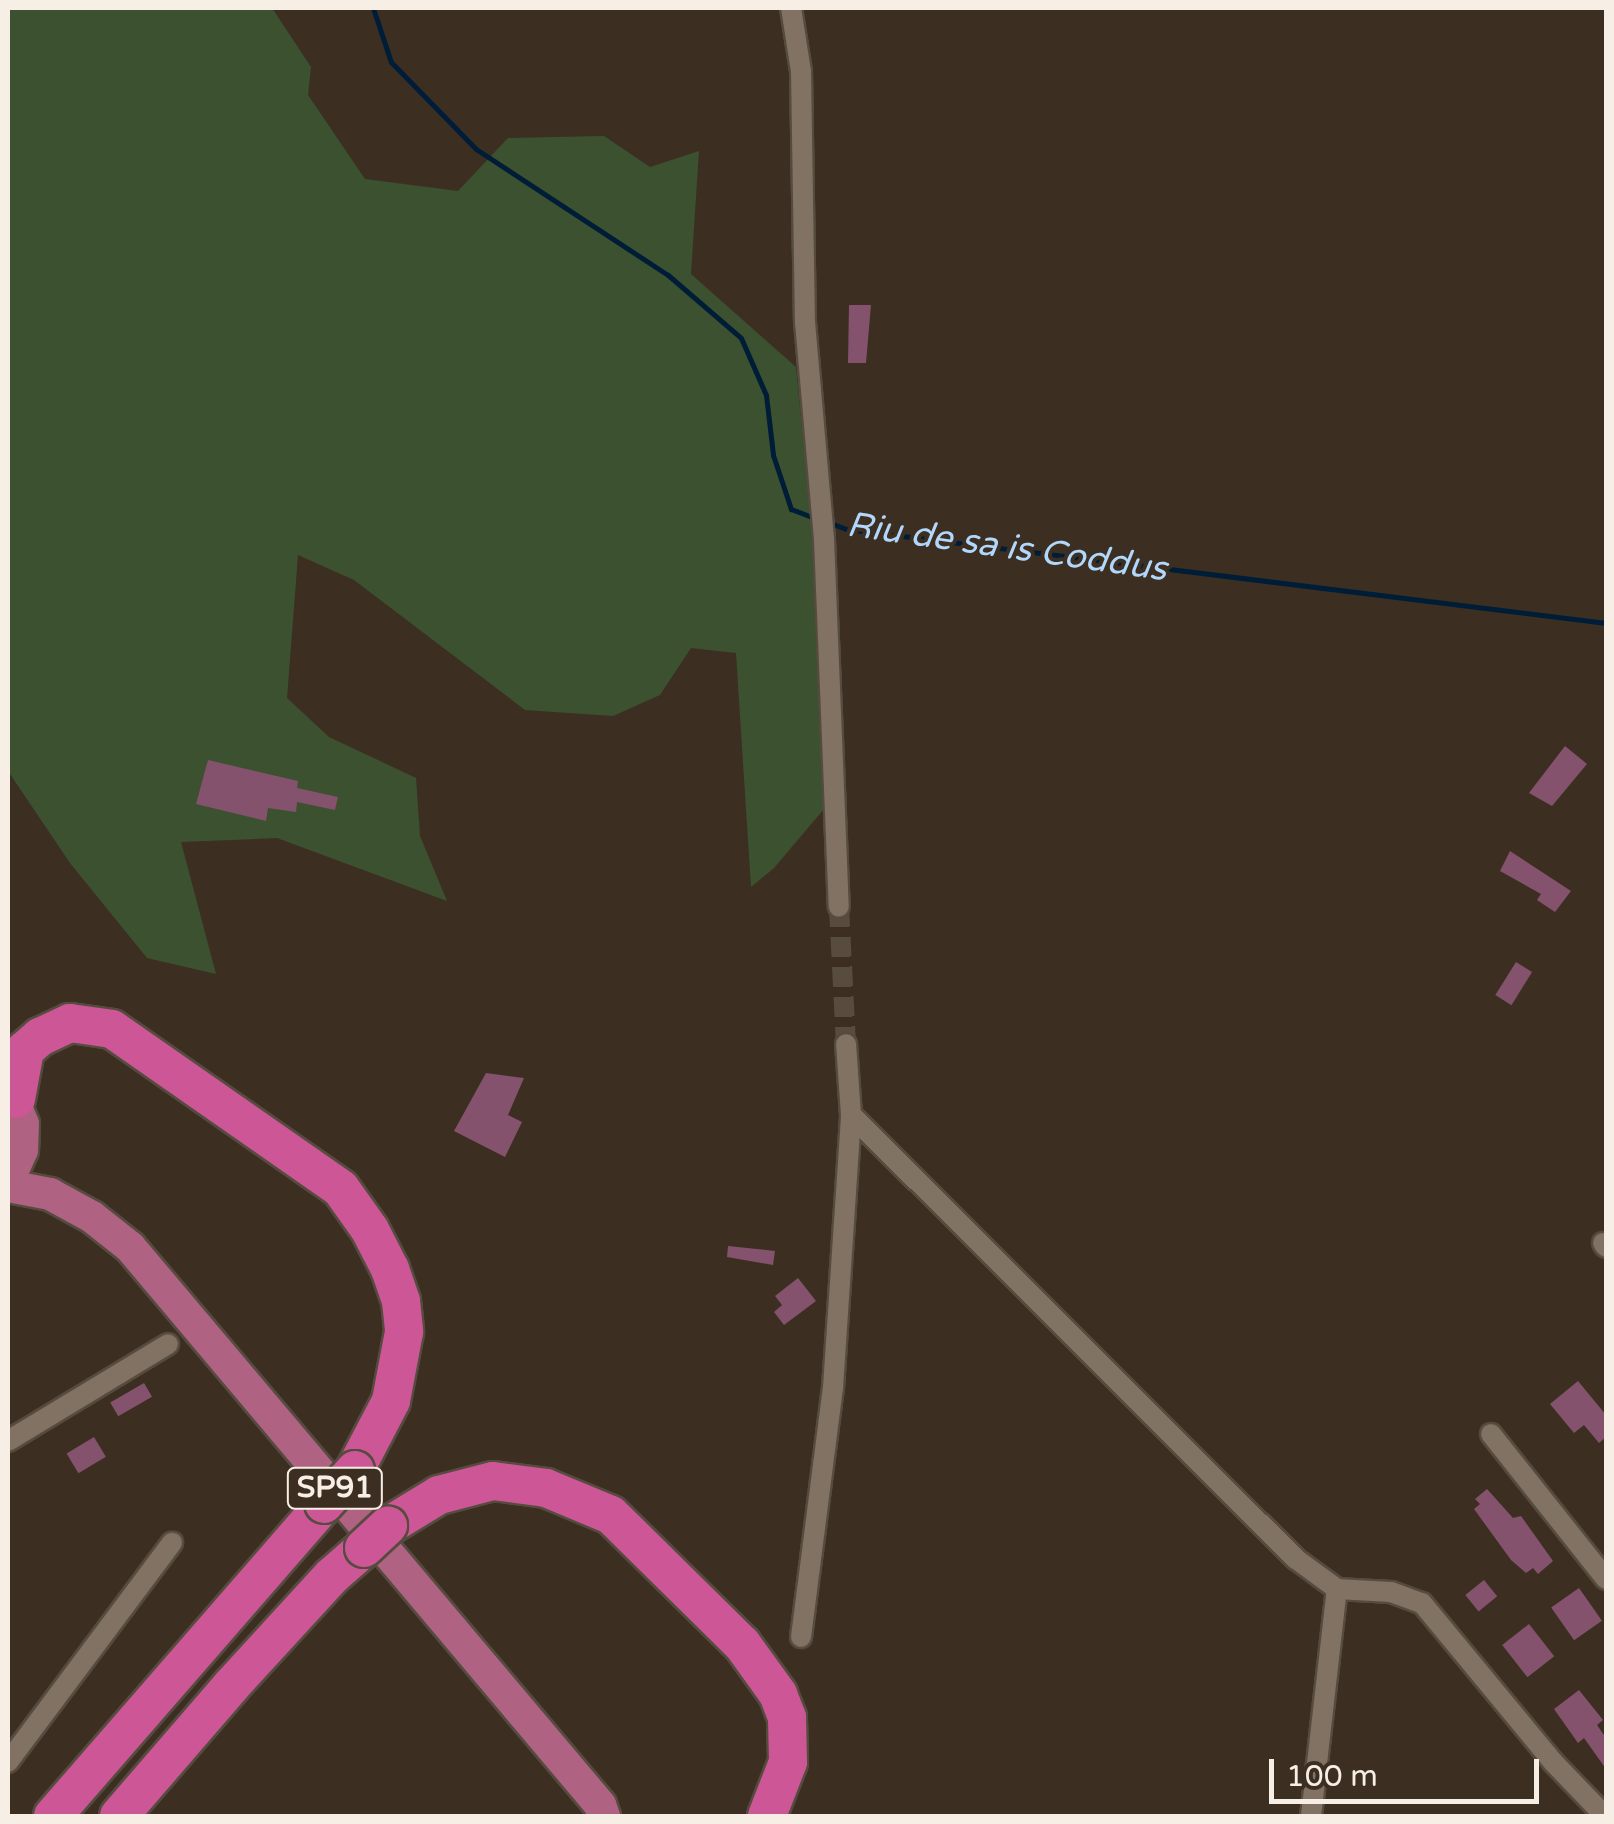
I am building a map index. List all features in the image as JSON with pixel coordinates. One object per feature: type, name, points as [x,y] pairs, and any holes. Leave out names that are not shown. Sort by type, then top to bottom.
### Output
[{"type":"highway","points":[[12,1093],[25,1050],[40,1037],[70,1023],[112,1030],[341,1188],[370,1230],[390,1269],[401,1300],[404,1332],[400,1371],[391,1401],[359,1463],[52,1816]]},
{"type":"highway","points":[[119,1816],[332,1576],[376,1537],[439,1496],[493,1481],[546,1488],[611,1515],[742,1644],[778,1694],[787,1717],[788,1762],[767,1816]]},
{"type":"main road","name":"SP91","points":[[12,1093],[23,1124],[22,1150],[8,1184],[50,1194],[92,1217],[130,1246],[611,1813]]},
{"type":"main road","name":"SP91","points":[[22,1150],[50,1194]]},
{"type":"street","points":[[791,8],[801,71],[805,322],[822,520],[839,907]]},
{"type":"street","points":[[801,1637],[833,1388],[852,1115],[846,1044]]},
{"type":"street","points":[[852,1115],[1296,1559],[1337,1589],[1390,1592],[1422,1603],[1553,1762],[1605,1816]]},
{"type":"street","points":[[8,1441],[168,1344]]},
{"type":"street","points":[[1492,1434],[1606,1579]]},
{"type":"street","points":[[8,1762],[172,1543]]},
{"type":"street","points":[[1311,1816],[1337,1589]]},
{"type":"green space","points":[[8,8],[272,8],[311,67],[308,95],[365,179],[458,191],[508,138],[604,136],[650,167],[699,151],[691,274],[796,367],[813,537],[824,809],[774,868],[751,887],[736,653],[691,648],[660,695],[613,716],[525,710],[354,580],[298,555],[287,698],[329,737],[416,778],[420,836],[447,901],[277,838],[181,842],[216,974],[147,958],[70,863],[8,771]]},
{"type":"building","points":[[849,305],[871,305],[866,363],[848,363]]},
{"type":"building","points":[[1565,746],[1587,764],[1552,806],[1529,793]]},
{"type":"building","points":[[208,760],[298,781],[297,788],[338,797],[335,810],[297,802],[296,812],[268,808],[266,821],[196,804]]},
{"type":"building","points":[[1510,851],[1571,891],[1555,912],[1537,900],[1541,894],[1500,871]]},
{"type":"building","points":[[1516,962],[1532,972],[1511,1005],[1495,995]]},
{"type":"building","points":[[486,1073],[524,1078],[508,1115],[522,1122],[505,1157],[454,1131]]},
{"type":"building","points":[[728,1246],[775,1251],[773,1265],[727,1257]]},
{"type":"building","points":[[798,1278],[816,1301],[784,1325],[774,1312],[782,1305],[775,1296]]},
{"type":"building","points":[[1578,1381],[1606,1415],[1606,1437],[1599,1443],[1584,1425],[1574,1433],[1550,1404]]},
{"type":"building","points":[[144,1383],[152,1397],[118,1416],[110,1402]]},
{"type":"building","points":[[94,1437],[106,1457],[78,1473],[67,1453]]},
{"type":"building","points":[[1487,1489],[1513,1518],[1521,1516],[1553,1561],[1538,1574],[1533,1568],[1526,1573],[1511,1560],[1474,1509],[1480,1504],[1475,1499]]},
{"type":"building","points":[[1484,1580],[1497,1596],[1479,1611],[1465,1595]]},
{"type":"building","points":[[1579,1588],[1602,1621],[1574,1640],[1551,1608]]},
{"type":"building","points":[[1529,1624],[1554,1656],[1527,1677],[1502,1645]]},
{"type":"building","points":[[1579,1690],[1603,1720],[1597,1725],[1606,1738],[1606,1769],[1584,1738],[1578,1743],[1554,1709]]},
{"type":"waterway","name":"Riu de sa is Coddus","points":[[373,8],[391,62],[476,149],[668,275],[741,338],[766,395],[773,455],[791,509],[817,519]]},
{"type":"waterway","name":"Riu de sa is Coddus","points":[[828,522],[846,529],[1606,623]]},
{"type":"tunnel","points":[[839,907],[846,1044]]}]
